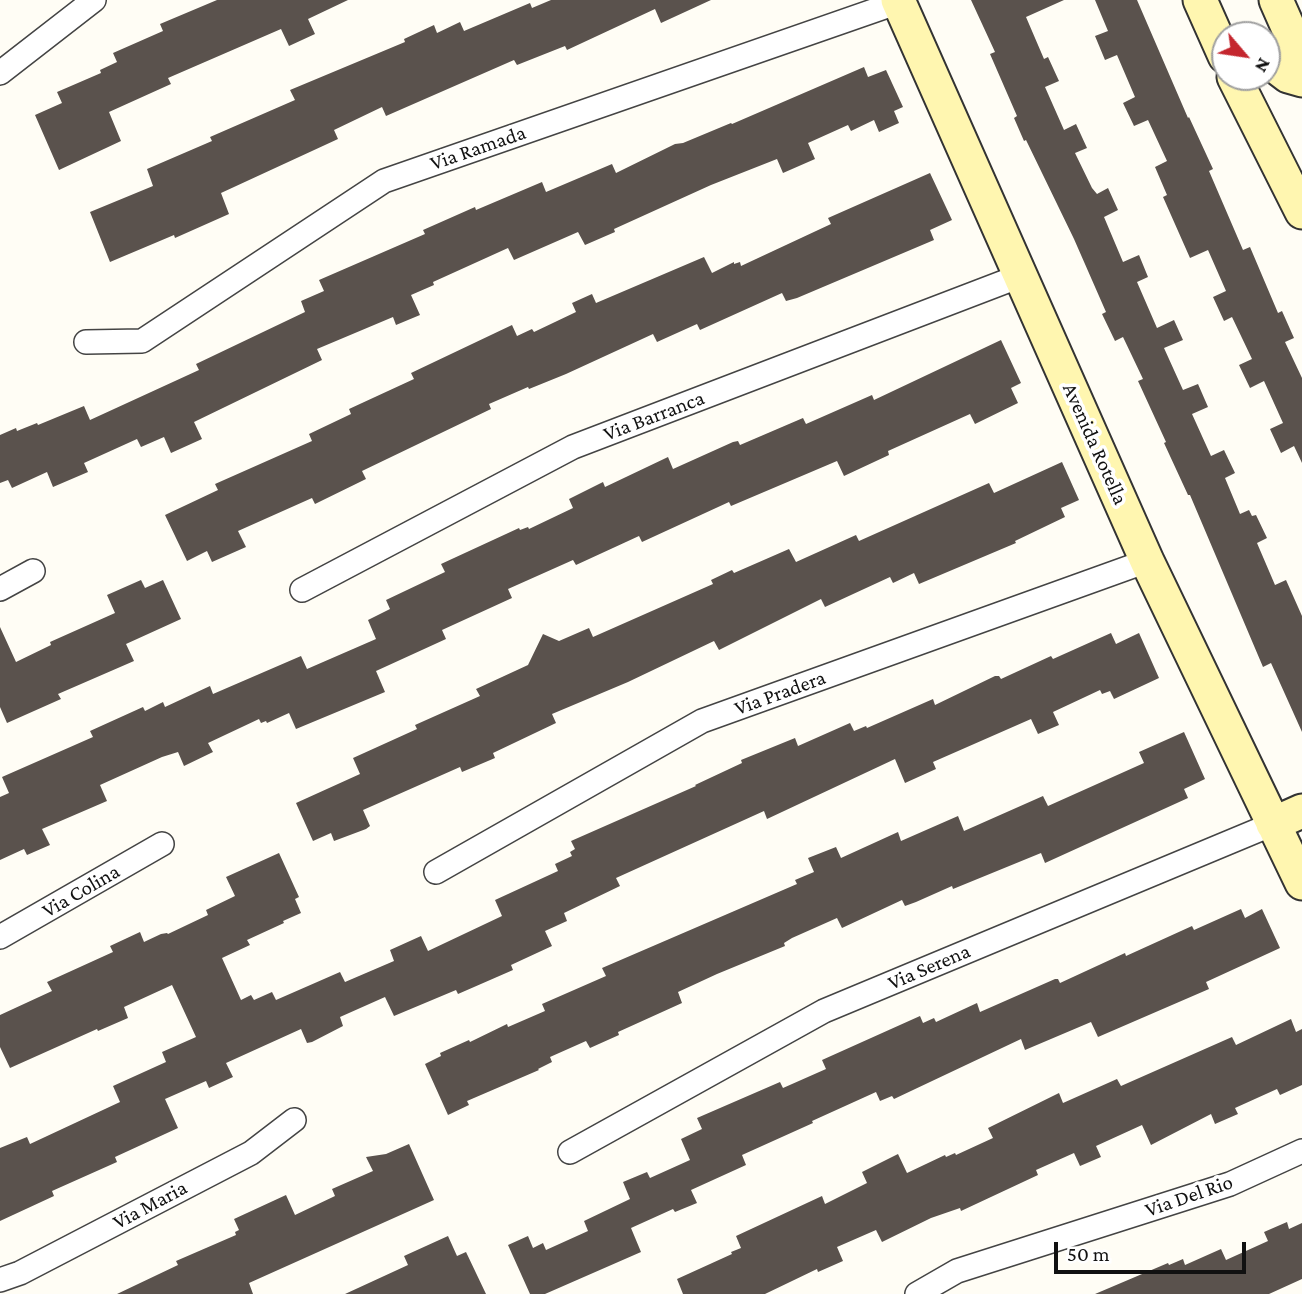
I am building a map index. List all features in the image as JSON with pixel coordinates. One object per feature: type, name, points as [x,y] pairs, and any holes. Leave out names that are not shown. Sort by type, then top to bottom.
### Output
[{"type":"street","points":[[0,73],[94,0]]},
{"type":"street","points":[[1200,0],[1211,22]]},
{"type":"street","points":[[1276,0],[1302,59]]},
{"type":"street","name":"Avenida Rotella","points":[[898,1],[1147,561],[1287,818],[1302,883]]},
{"type":"street","name":"Via Ramada","points":[[86,342],[142,341],[383,181],[898,1]]},
{"type":"street","points":[[1281,71],[1302,80]]},
{"type":"street","points":[[1241,91],[1302,212]]},
{"type":"street","name":"Via Barranca","points":[[302,590],[573,447],[1020,276]]},
{"type":"street","name":"Via Pradera","points":[[436,872],[702,721],[1147,561]]},
{"type":"street","points":[[0,589],[33,571]]},
{"type":"street","name":"Via Serena","points":[[570,1152],[824,1011],[1287,818]]},
{"type":"street","name":"Via Colina","points":[[0,937],[162,844]]},
{"type":"street","name":"Via Maria","points":[[0,1279],[20,1273],[251,1153],[294,1120]]},
{"type":"street","name":"Via Del Rio","points":[[917,1294],[957,1271],[1230,1184],[1302,1151]]},
{"type":"building","points":[[217,0],[348,0],[308,19],[315,34],[289,46],[281,29],[168,78],[171,84],[109,112],[121,141],[59,170],[35,115],[62,103],[57,92],[101,73],[100,70],[117,62],[113,53],[163,31],[160,24]]},
{"type":"building","points":[[551,0],[711,0],[661,23],[655,9],[567,50],[565,46],[517,65],[514,60],[386,116],[382,107],[334,130],[338,139],[221,193],[229,214],[110,262],[90,212],[153,186],[147,169],[212,141],[210,137],[295,100],[290,90],[405,42],[404,39],[434,25],[437,33],[460,22],[464,31],[530,3],[532,8]]},
{"type":"building","points":[[971,0],[1064,0],[1026,17],[1044,59],[1048,57],[1059,81],[1045,87],[1064,130],[1076,124],[1087,148],[1075,153],[1092,188],[1097,194],[1108,188],[1118,210],[1104,217],[1123,262],[1139,255],[1148,277],[1137,282],[1157,328],[1174,320],[1183,340],[1164,348],[1183,390],[1198,384],[1208,407],[1192,414],[1211,456],[1224,450],[1235,473],[1225,478],[1240,514],[1249,510],[1252,516],[1256,515],[1267,538],[1257,543],[1275,585],[1286,580],[1302,616],[1302,732],[1271,663],[1263,667],[1190,495],[1164,443],[1166,442],[1138,381],[1143,379],[1123,337],[1115,341],[1102,314],[1106,312],[1074,239],[1014,118],[1017,116],[990,54],[995,52]]},
{"type":"building","points":[[1095,0],[1137,0],[1213,169],[1209,171],[1243,250],[1250,247],[1278,313],[1282,311],[1294,338],[1285,342],[1302,378],[1302,463],[1294,446],[1281,453],[1270,429],[1283,423],[1264,381],[1250,388],[1239,365],[1252,359],[1232,317],[1224,321],[1213,297],[1226,291],[1208,250],[1190,258],[1163,197],[1167,195],[1155,167],[1167,161],[1148,120],[1134,126],[1123,103],[1135,97],[1117,55],[1105,60],[1095,36],[1108,31]]},
{"type":"building","points":[[864,67],[868,77],[886,70],[903,107],[894,111],[899,123],[879,132],[874,120],[851,131],[848,125],[808,143],[815,159],[783,173],[777,159],[711,185],[585,245],[578,232],[514,260],[508,248],[433,282],[434,285],[411,295],[420,315],[396,325],[393,317],[317,349],[322,360],[194,422],[202,439],[171,453],[164,437],[141,447],[137,439],[84,463],[88,472],[53,487],[47,472],[12,488],[8,480],[0,483],[0,435],[16,428],[17,431],[37,423],[38,425],[84,406],[90,420],[199,370],[196,364],[305,312],[301,301],[324,291],[319,280],[425,234],[423,230],[475,207],[476,210],[542,182],[546,192],[612,164],[616,173],[675,144],[732,124]]},
{"type":"building","points":[[930,173],[952,220],[930,230],[934,240],[797,298],[786,301],[782,293],[700,330],[697,324],[657,342],[653,334],[566,374],[529,389],[528,387],[489,404],[491,409],[362,471],[366,479],[315,504],[312,498],[238,531],[246,547],[212,562],[207,551],[187,561],[165,515],[218,490],[215,484],[312,441],[309,434],[351,414],[349,409],[414,379],[411,373],[512,325],[517,336],[532,329],[534,332],[576,312],[572,303],[592,294],[596,303],[704,257],[712,273],[734,262],[740,262],[741,266],[831,224],[828,218]]},
{"type":"building","points":[[1001,340],[1021,383],[1011,388],[1018,403],[975,424],[970,414],[888,451],[889,455],[844,476],[837,461],[731,506],[729,502],[642,542],[639,536],[576,565],[573,560],[508,589],[512,598],[442,630],[446,639],[376,671],[385,692],[296,729],[289,713],[267,723],[261,723],[259,719],[208,743],[213,752],[184,766],[178,752],[162,757],[100,785],[107,801],[42,829],[50,845],[27,855],[24,849],[0,860],[0,797],[9,793],[2,777],[93,737],[90,731],[143,707],[145,711],[163,702],[165,707],[210,686],[213,694],[301,656],[307,669],[376,639],[368,620],[390,609],[386,600],[445,572],[441,564],[519,528],[529,529],[573,508],[569,499],[603,482],[605,487],[668,457],[673,469],[733,442],[738,441],[740,445],[803,418],[806,424],[872,395],[874,400]]},
{"type":"building","points":[[1062,462],[1079,500],[1061,508],[1065,517],[1015,541],[1016,543],[919,584],[914,573],[893,583],[890,577],[825,607],[821,599],[719,650],[714,641],[552,714],[556,723],[493,753],[495,758],[462,772],[460,767],[363,810],[370,826],[366,829],[334,841],[331,833],[313,841],[296,803],[360,774],[353,758],[417,729],[415,725],[480,696],[476,689],[528,665],[543,634],[559,641],[589,628],[593,637],[713,584],[711,580],[732,570],[734,573],[789,549],[796,562],[856,535],[859,541],[989,483],[994,493]]},
{"type":"building","points":[[141,580],[145,588],[163,580],[181,619],[126,644],[134,661],[58,694],[61,699],[7,723],[0,707],[0,627],[16,662],[51,645],[50,642],[115,613],[107,595]]},
{"type":"building","points":[[1111,633],[1116,644],[1139,633],[1159,678],[1114,699],[1110,691],[1102,694],[1100,690],[1053,712],[1059,725],[1038,734],[1031,719],[933,762],[936,769],[905,783],[895,759],[767,819],[764,811],[616,878],[620,886],[564,913],[567,921],[545,931],[552,946],[511,965],[513,970],[458,994],[456,990],[394,1016],[385,997],[340,1017],[343,1026],[312,1042],[307,1043],[301,1029],[226,1063],[233,1077],[209,1088],[206,1081],[165,1099],[178,1128],[115,1157],[117,1162],[52,1191],[54,1196],[0,1221],[0,1148],[27,1137],[30,1144],[120,1102],[113,1086],[166,1062],[162,1052],[196,1037],[172,985],[124,1007],[128,1018],[10,1068],[0,1047],[0,1015],[52,991],[47,982],[113,952],[110,946],[140,932],[144,942],[208,915],[206,910],[235,896],[226,877],[279,853],[299,897],[295,899],[301,913],[247,940],[250,945],[222,958],[241,1000],[251,995],[254,1000],[272,992],[276,1000],[340,972],[345,982],[394,961],[390,950],[421,936],[428,951],[502,916],[495,900],[558,871],[555,864],[572,856],[570,852],[575,849],[571,841],[696,786],[742,763],[741,760],[795,738],[798,746],[850,723],[854,731],[866,726],[867,728],[933,699],[935,705],[995,676],[1001,679]]},
{"type":"building","points":[[1184,732],[1205,779],[1184,789],[1188,798],[1045,863],[1041,853],[905,906],[902,900],[842,928],[837,918],[792,938],[784,943],[785,946],[678,992],[682,1003],[618,1032],[619,1035],[590,1048],[586,1041],[550,1057],[552,1062],[539,1070],[467,1101],[469,1105],[448,1115],[425,1064],[441,1056],[440,1053],[545,1011],[542,1004],[606,976],[602,968],[797,884],[795,880],[814,872],[808,858],[836,847],[841,858],[898,832],[901,841],[958,816],[964,831],[1043,796],[1048,806],[1144,763],[1139,752]]},
{"type":"building","points":[[1241,909],[1245,918],[1262,909],[1280,948],[1206,982],[1209,989],[1098,1037],[1091,1022],[1025,1050],[1021,1039],[894,1099],[892,1096],[880,1101],[876,1092],[812,1121],[813,1123],[742,1155],[746,1165],[691,1190],[697,1203],[675,1212],[673,1209],[631,1228],[641,1252],[545,1294],[530,1294],[508,1245],[528,1236],[533,1248],[543,1243],[546,1250],[588,1231],[584,1221],[630,1199],[623,1182],[647,1172],[650,1178],[690,1160],[681,1139],[702,1129],[697,1118],[780,1082],[783,1088],[826,1069],[822,1060],[920,1016],[923,1023],[934,1018],[936,1022],[977,1003],[980,1012],[1055,979],[1060,983],[1125,953],[1126,956],[1192,926],[1194,930]]},
{"type":"building","points":[[1291,1019],[1296,1032],[1302,1029],[1302,1085],[1280,1095],[1277,1089],[1235,1108],[1238,1114],[1215,1124],[1211,1114],[1151,1145],[1142,1125],[1096,1146],[1101,1157],[1080,1166],[1074,1153],[1036,1170],[1038,1175],[961,1211],[960,1208],[931,1218],[882,1242],[876,1230],[837,1247],[843,1261],[818,1272],[817,1269],[765,1294],[683,1294],[677,1279],[741,1248],[736,1236],[822,1196],[825,1204],[867,1183],[862,1172],[898,1154],[907,1173],[945,1155],[956,1155],[993,1138],[988,1128],[1059,1093],[1063,1103],[1117,1079],[1121,1086],[1232,1037],[1236,1045]]},
{"type":"building","points":[[409,1144],[434,1200],[249,1283],[253,1294],[117,1294],[178,1265],[176,1261],[236,1235],[235,1232],[239,1230],[234,1219],[286,1195],[295,1215],[335,1196],[332,1189],[373,1171],[366,1157],[386,1154]]},
{"type":"building","points":[[1287,1222],[1289,1229],[1302,1223],[1302,1279],[1269,1294],[1095,1294],[1168,1263],[1169,1265],[1183,1259],[1185,1265],[1221,1249],[1226,1260],[1268,1241],[1264,1232]]},
{"type":"building","points":[[448,1236],[457,1256],[466,1252],[486,1294],[345,1294],[408,1265],[404,1256]]}]
